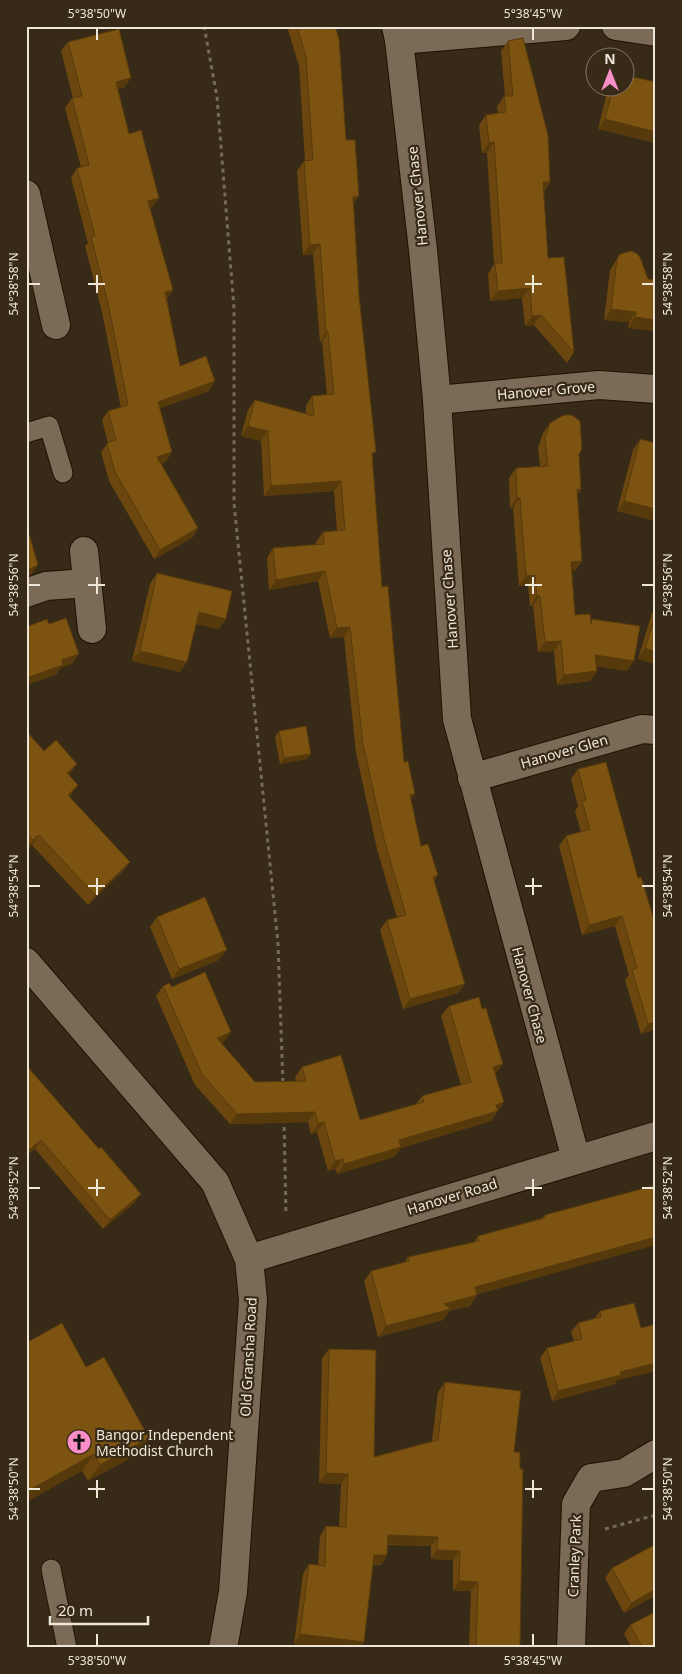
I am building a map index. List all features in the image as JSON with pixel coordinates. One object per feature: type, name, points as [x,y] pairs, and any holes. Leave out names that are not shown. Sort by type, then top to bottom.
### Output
[{"type":"street","points":[[397,33],[566,26]]},
{"type":"street","points":[[616,26],[656,32]]},
{"type":"street","name":"Hanover Chase","points":[[397,33],[437,400],[457,719],[576,1159]]},
{"type":"street","points":[[26,194],[56,324]]},
{"type":"street","name":"Hanover Grove","points":[[437,400],[600,385],[656,389]]},
{"type":"street","points":[[84,551],[92,629]]},
{"type":"street","points":[[26,593],[46,586],[87,582]]},
{"type":"street","name":"Hanover Glen","points":[[472,778],[642,729],[656,730]]},
{"type":"street","name":"Old Gransha Road","points":[[26,962],[215,1182],[249,1258],[252,1310],[233,1592],[223,1648]]},
{"type":"street","name":"Hanover Road","points":[[249,1258],[656,1136]]},
{"type":"street","name":"Cranley Park","points":[[571,1648],[576,1504],[591,1478],[624,1473],[656,1454]]},
{"type":"lane","points":[[26,433],[49,426],[64,473]]},
{"type":"lane","points":[[51,1569],[67,1648]]},
{"type":"path","points":[[204,26],[217,97],[234,308],[234,503],[278,944],[283,1090]]},
{"type":"path","points":[[283,1109],[287,1246]]},
{"type":"path","points":[[575,1537],[656,1515]]},
{"type":"building","points":[[297,26],[335,26],[339,39],[346,140],[355,140],[359,196],[353,197],[359,296],[376,452],[372,453],[382,587],[388,586],[404,762],[408,761],[415,794],[410,795],[421,846],[428,844],[438,875],[433,877],[465,984],[410,999],[387,920],[406,915],[384,839],[363,744],[350,627],[337,628],[325,571],[276,580],[273,548],[324,544],[323,532],[345,530],[341,481],[271,486],[268,431],[248,426],[255,400],[314,416],[312,396],[334,394],[328,332],[326,332],[320,244],[310,245],[304,161],[313,160],[306,57]]},
{"type":"building","points":[[119,29],[131,78],[116,82],[129,134],[141,130],[159,198],[148,201],[173,290],[165,292],[180,366],[206,356],[215,381],[158,402],[172,452],[157,457],[198,528],[160,550],[115,472],[107,443],[116,440],[108,411],[128,405],[108,303],[91,237],[95,236],[77,168],[89,165],[72,98],[82,96],[68,42]]},
{"type":"building","points":[[523,38],[548,135],[550,182],[543,182],[548,258],[564,257],[574,352],[541,315],[532,316],[530,288],[498,291],[495,263],[502,263],[494,142],[489,143],[486,115],[506,112],[504,96],[513,96],[508,41]]},
{"type":"building","points":[[634,77],[656,82],[656,132],[605,119],[610,98],[634,98]]},
{"type":"building","points":[[631,251],[640,257],[648,279],[656,280],[656,320],[635,317],[636,312],[611,309],[617,259],[620,254]]},
{"type":"building","points":[[564,415],[572,415],[580,421],[582,449],[579,454],[581,490],[577,489],[582,561],[571,562],[575,615],[590,614],[591,624],[592,619],[640,626],[634,661],[595,655],[597,671],[564,675],[561,641],[545,642],[540,596],[537,596],[535,575],[526,576],[520,498],[517,498],[516,468],[548,466],[545,438],[550,423]]},
{"type":"building","points":[[640,439],[656,443],[656,509],[624,501]]},
{"type":"building","points":[[26,523],[38,565],[26,571]]},
{"type":"building","points":[[157,573],[232,591],[226,619],[199,612],[187,662],[140,651]]},
{"type":"building","points":[[656,614],[656,652],[645,648]]},
{"type":"building","points":[[66,618],[79,654],[62,660],[63,665],[26,678],[26,627],[47,619],[49,624]]},
{"type":"building","points":[[306,726],[311,754],[284,758],[279,731]]},
{"type":"building","points":[[26,731],[44,751],[56,740],[77,764],[67,773],[78,785],[68,795],[130,862],[95,895],[39,835],[33,840],[26,833]]},
{"type":"building","points":[[606,762],[638,878],[641,877],[656,926],[656,1022],[648,1024],[632,970],[637,968],[622,916],[589,925],[566,836],[590,829],[582,801],[586,800],[578,769]]},
{"type":"building","points":[[205,897],[227,950],[179,969],[157,917]]},
{"type":"building","points":[[205,972],[231,1032],[217,1038],[255,1082],[306,1081],[302,1067],[341,1055],[360,1120],[424,1102],[422,1096],[471,1082],[449,1006],[479,997],[482,1009],[486,1008],[503,1064],[493,1067],[504,1102],[496,1105],[498,1111],[399,1140],[401,1147],[344,1164],[343,1159],[335,1161],[324,1122],[318,1124],[315,1112],[237,1114],[202,1074],[163,986],[169,983],[172,987]]},
{"type":"building","points":[[26,1065],[141,1194],[110,1220],[41,1140],[29,1150],[26,1147]]},
{"type":"building","points":[[656,1185],[656,1237],[475,1287],[477,1295],[444,1304],[451,1309],[386,1326],[371,1271],[409,1261],[408,1257],[479,1241],[478,1236],[545,1218],[545,1215]]},
{"type":"building","points":[[634,1303],[641,1328],[656,1324],[656,1363],[620,1372],[621,1375],[558,1391],[547,1348],[582,1339],[578,1323],[601,1317],[600,1311]]},
{"type":"building","points":[[62,1323],[86,1367],[104,1357],[149,1438],[100,1465],[94,1454],[26,1492],[26,1343]]},
{"type":"building","points":[[329,1349],[376,1350],[374,1457],[438,1440],[445,1382],[521,1391],[514,1452],[520,1452],[520,1469],[523,1469],[520,1648],[476,1648],[478,1582],[459,1581],[460,1551],[437,1550],[438,1537],[388,1535],[387,1555],[374,1555],[364,1642],[300,1634],[309,1564],[325,1566],[326,1526],[346,1527],[348,1474],[326,1473]]},
{"type":"building","points":[[656,1544],[656,1589],[631,1603],[612,1568]]},
{"type":"building","points":[[655,1612],[656,1648],[642,1648],[630,1625]]},
{"type":"place","name":"Bangor Independent Methodist Church","points":[[79,1442]]}]
